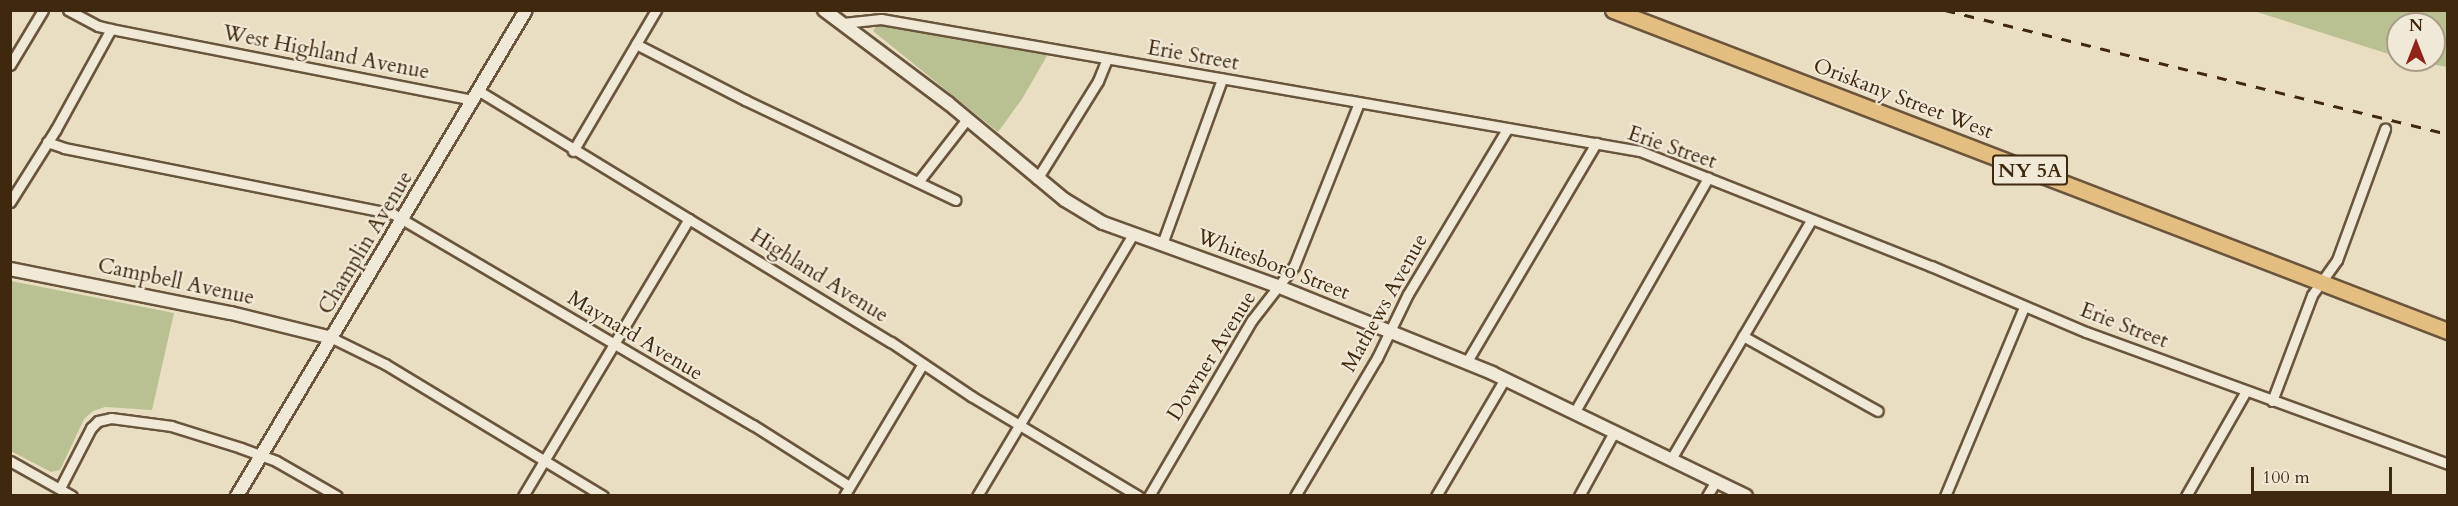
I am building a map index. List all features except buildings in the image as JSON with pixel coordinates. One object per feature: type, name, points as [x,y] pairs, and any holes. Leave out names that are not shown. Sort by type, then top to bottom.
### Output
[{"type":"main road","name":"Oriskany Street West","points":[[1613,10],[2321,284],[2447,330]]},
{"type":"street","points":[[10,65],[43,10]]},
{"type":"street","name":"West Highland Avenue","points":[[68,10],[98,26],[111,29],[476,96]]},
{"type":"street","name":"Champlin Avenue","points":[[237,495],[526,10]]},
{"type":"street","points":[[573,151],[656,10]]},
{"type":"street","name":"Whitesboro Street","points":[[824,10],[967,119],[1037,179],[1086,214],[1133,234],[1277,286],[1466,363],[1746,495]]},
{"type":"street","name":"Erie Street","points":[[843,23],[881,20],[1640,152],[1931,266],[2024,307],[2272,401],[2448,464]]},
{"type":"street","points":[[10,202],[111,29]]},
{"type":"street","points":[[636,44],[745,100],[956,200]]},
{"type":"street","points":[[1037,179],[1098,81],[1107,59]]},
{"type":"street","points":[[1162,244],[1222,79]]},
{"type":"street","name":"Highland Avenue","points":[[476,96],[689,219],[882,336],[922,365],[1019,425],[1138,495]]},
{"type":"street","name":"Downer Avenue","points":[[1149,495],[1252,320],[1294,266],[1359,103]]},
{"type":"street","points":[[918,182],[967,119]]},
{"type":"street","name":"Mathews Avenue","points":[[1295,495],[1377,358],[1408,294],[1507,129]]},
{"type":"street","points":[[2272,401],[2312,295],[2337,260],[2385,129]]},
{"type":"street","name":"Maynard Avenue","points":[[47,142],[64,148],[378,210],[402,219],[753,425],[849,486]]},
{"type":"street","points":[[1466,363],[1596,143]]},
{"type":"street","points":[[1574,413],[1708,178]]},
{"type":"street","points":[[523,495],[689,219]]},
{"type":"street","points":[[1671,459],[1811,220]]},
{"type":"street","points":[[977,495],[1133,234]]},
{"type":"street","name":"Campbell Avenue","points":[[10,269],[231,313],[332,338]]},
{"type":"street","points":[[1945,495],[2024,307]]},
{"type":"street","points":[[1743,336],[1878,411]]},
{"type":"street","points":[[332,338],[385,364],[603,495]]},
{"type":"street","points":[[843,495],[922,365]]},
{"type":"street","points":[[1436,495],[1504,380]]},
{"type":"street","points":[[2186,495],[2246,391]]},
{"type":"street","points":[[60,488],[91,428],[98,421],[111,418],[171,426],[261,455],[305,476],[337,495]]},
{"type":"street","points":[[1579,495],[1614,432]]},
{"type":"street","points":[[10,461],[72,495]]},
{"type":"street","points":[[1707,495],[1716,482]]},
{"type":"green space","points":[[2254,11],[2447,11],[2447,67],[2446,12],[2386,12],[2386,53]]},
{"type":"green space","points":[[878,24],[1048,54],[1022,99],[998,132],[873,31]]},
{"type":"green space","points":[[11,281],[174,313],[152,410],[105,407],[93,411],[84,419],[60,470],[51,472],[11,451]]},
{"type":"railway","points":[[1945,10],[2448,134]]}]
